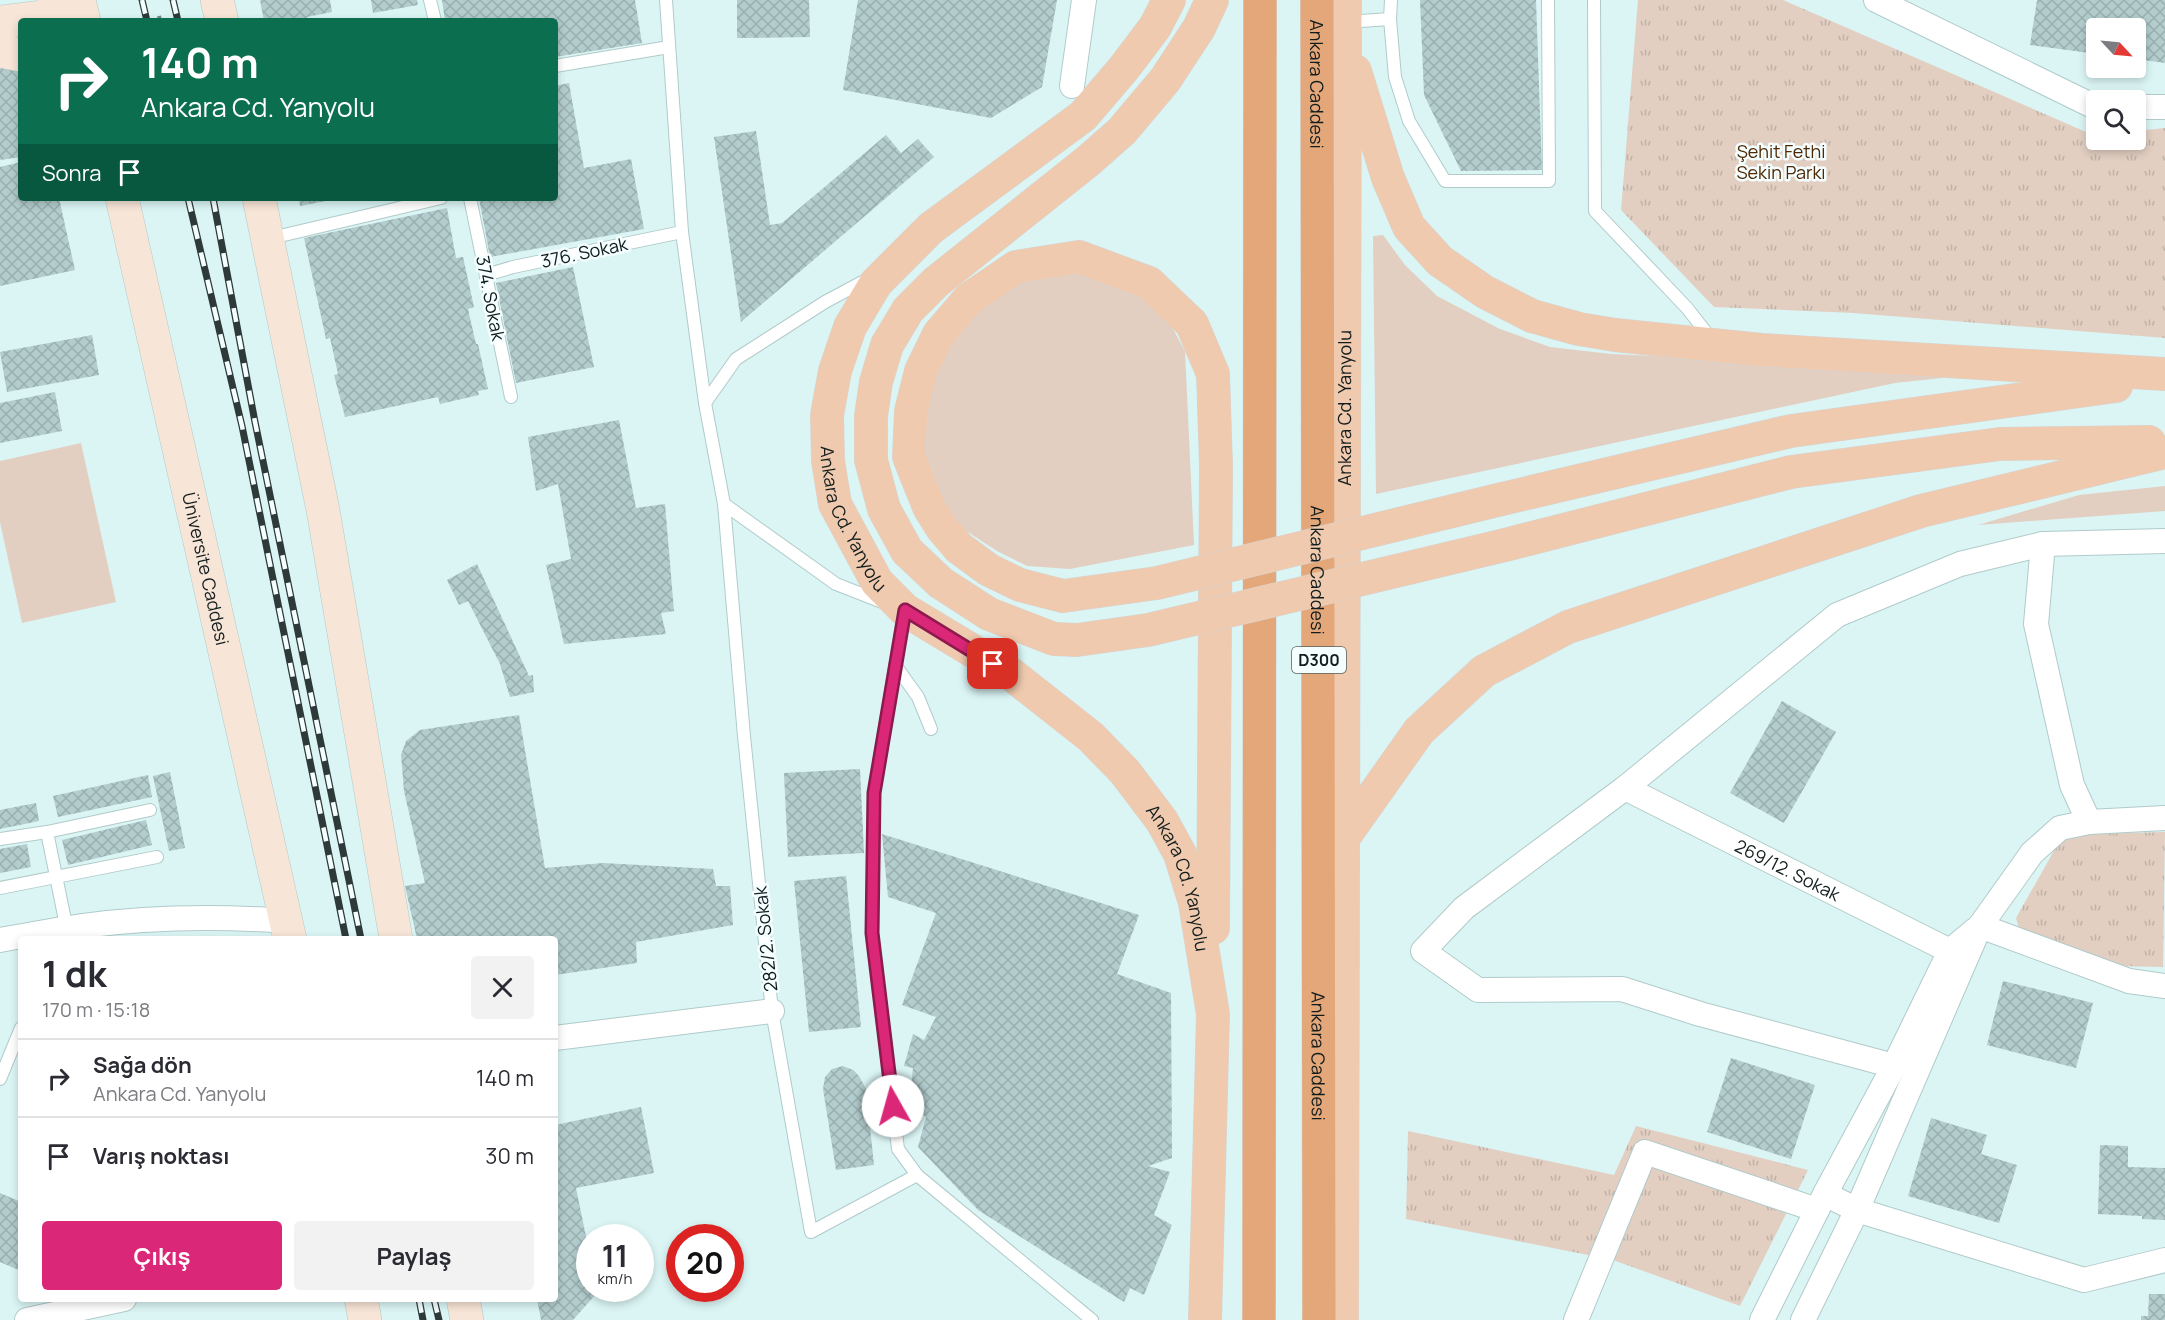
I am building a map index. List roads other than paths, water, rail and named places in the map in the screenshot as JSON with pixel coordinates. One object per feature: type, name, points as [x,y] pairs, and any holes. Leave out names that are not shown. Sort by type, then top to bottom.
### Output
[{"type":"highway","points":[[1259,1320],[1260,0]]},
{"type":"highway","name":"Ankara Caddesi","points":[[1317,0],[1319,1320]]},
{"type":"main road","points":[[35,18],[44,17],[63,0]]},
{"type":"main road","points":[[79,0],[83,18]]},
{"type":"main road","points":[[217,0],[221,18]]},
{"type":"main road","name":"Ankara Cd. Yanyolu","points":[[1169,0],[1155,27],[1083,116],[931,228],[876,283],[850,327],[839,360],[827,415],[828,461],[835,504],[877,582],[905,610],[1011,674],[1090,737],[1125,772],[1162,821],[1180,854],[1195,903],[1213,1014],[1205,1320]]},
{"type":"main road","points":[[1212,0],[1199,28],[1165,80],[1122,131],[1088,161],[936,282],[908,310],[887,345],[876,382],[871,416],[871,460],[884,509],[908,551],[941,583],[989,614],[1054,639],[1077,640],[1148,630],[1505,545],[1791,472],[2000,444],[2165,442]]},
{"type":"main road","points":[[0,22],[18,20]]},
{"type":"main road","points":[[1345,20],[1388,178],[1409,227],[1440,261],[1485,292],[1532,316],[1579,329],[1615,335],[1762,350],[2165,374]]},
{"type":"main road","name":"Ankara Cd. Yanyolu","points":[[1342,1320],[1345,20]]},
{"type":"main road","points":[[0,51],[18,54]]},
{"type":"main road","name":"Üniversite Caddesi","points":[[123,201],[288,930]]},
{"type":"main road","points":[[259,201],[323,510],[395,936]]},
{"type":"main road","points":[[1213,1014],[1216,477],[1213,374],[1192,324],[1149,283],[1079,257],[1016,267],[969,299],[939,334],[921,371],[911,411],[909,457],[929,507],[942,528],[959,548],[989,570],[1020,585],[1063,596],[1157,583],[1502,499],[1791,431],[2165,379]]},
{"type":"main road","points":[[1344,837],[1419,731],[1484,671],[1568,627],[1921,511],[2165,452]]},
{"type":"main road","points":[[362,1302],[365,1320]]},
{"type":"main road","points":[[464,1302],[467,1320]]},
{"type":"street","points":[[1072,86],[1084,0]]},
{"type":"street","points":[[1876,0],[2086,103]]},
{"type":"street","points":[[2146,107],[2165,107]]},
{"type":"street","points":[[1894,1066],[1700,1014],[1622,988],[1478,990],[1423,951],[1464,908],[1625,788],[1837,615],[1960,564],[2043,544],[2165,541]]},
{"type":"street","points":[[2043,544],[2036,624],[2072,785],[2089,822]]},
{"type":"street","name":"269/12. Sokak","points":[[1625,788],[1950,951]]},
{"type":"street","points":[[1803,1320],[1857,1210],[1980,926],[2032,853],[2060,828],[2089,822],[2165,818]]},
{"type":"street","points":[[43,936],[65,934],[81,926],[150,920],[240,918],[288,930]]},
{"type":"street","points":[[1762,1320],[1821,1202],[1894,1066],[1950,951],[1980,926]]},
{"type":"street","points":[[1980,926],[2129,981],[2165,986]]},
{"type":"street","points":[[0,940],[18,938]]},
{"type":"street","points":[[558,1038],[772,1011]]},
{"type":"street","points":[[1576,1320],[1645,1152],[1857,1210],[2084,1280],[2165,1260]]},
{"type":"street","points":[[27,1320],[110,1302]]},
{"type":"lane","points":[[430,0],[434,18]]},
{"type":"lane","name":"282/2. Sokak","points":[[666,0],[682,232],[705,403],[724,504],[745,748],[772,1011],[811,1232],[917,1175]]},
{"type":"lane","points":[[1391,0],[1390,19],[1395,77],[1409,121],[1445,181],[1550,181],[1548,0]]},
{"type":"lane","points":[[1594,0],[1595,210],[1687,308],[1716,345]]},
{"type":"lane","points":[[1345,20],[1390,19]]},
{"type":"lane","points":[[558,66],[669,47]]},
{"type":"lane","points":[[267,239],[428,201]]},
{"type":"lane","name":"374. Sokak","points":[[471,201],[511,397]]},
{"type":"lane","name":"376. Sokak","points":[[486,275],[513,267],[682,232]]},
{"type":"lane","points":[[705,403],[736,359],[825,302],[895,264]]},
{"type":"lane","points":[[724,504],[836,584],[905,610],[874,793],[872,933],[898,1149],[917,1175],[1092,1320]]},
{"type":"lane","points":[[895,665],[918,697],[931,729]]},
{"type":"lane","points":[[0,839],[48,832],[150,810]]},
{"type":"lane","points":[[48,832],[65,934]]},
{"type":"lane","points":[[0,888],[157,857]]},
{"type":"lane","points":[[0,1079],[18,1035]]},
{"type":"railway","points":[[142,0],[146,18]]},
{"type":"railway","points":[[173,0],[177,18]]},
{"type":"railway","points":[[189,201],[242,426],[345,936]]},
{"type":"railway","points":[[214,201],[255,422],[360,936]]},
{"type":"railway","points":[[420,1302],[423,1320]]},
{"type":"railway","points":[[435,1302],[439,1320]]},
{"type":"park label","name":"Şehit Fethi Sekin Parkı","points":[[1781,161]]}]
